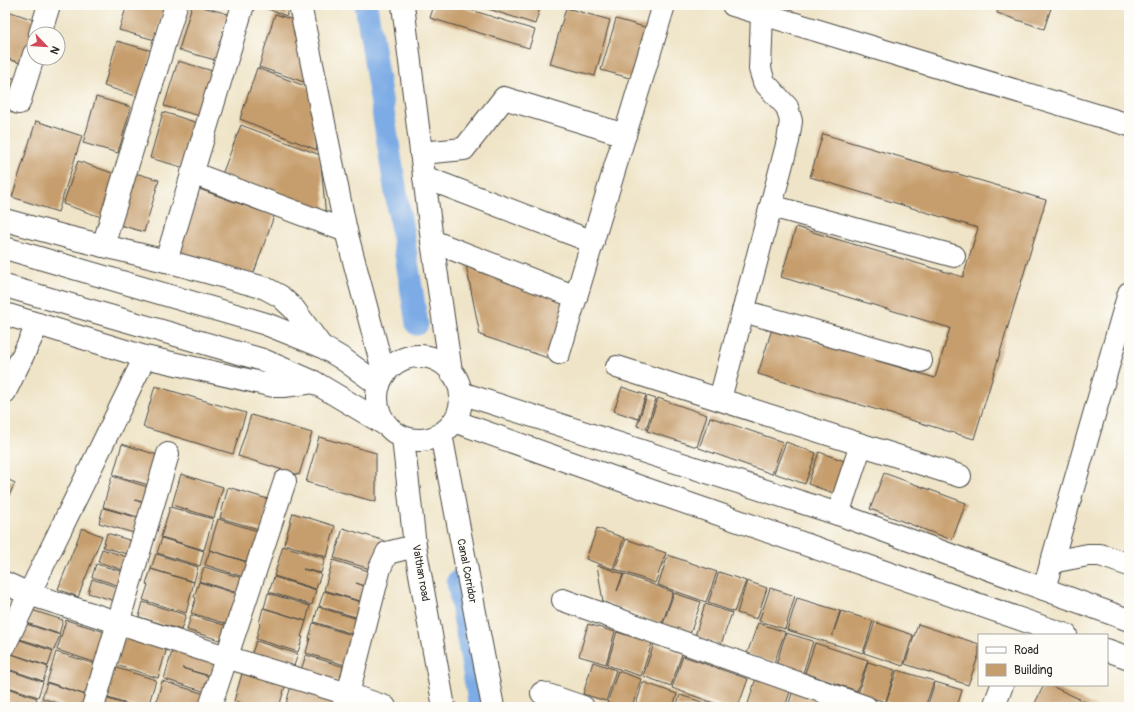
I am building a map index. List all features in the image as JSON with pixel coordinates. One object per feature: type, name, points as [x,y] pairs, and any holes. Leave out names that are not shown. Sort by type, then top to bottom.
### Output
[{"type":"street","points":[[42,26],[49,5]]},
{"type":"street","points":[[103,246],[176,5]]},
{"type":"street","points":[[166,261],[243,5]]},
{"type":"street","points":[[300,5],[346,231],[381,379],[377,406],[395,432]]},
{"type":"street","points":[[403,5],[432,241],[451,372]]},
{"type":"street","points":[[560,353],[664,5]]},
{"type":"street","points":[[733,5],[1129,125]]},
{"type":"street","points":[[720,399],[788,141],[791,121],[787,107],[764,82],[760,69],[762,14]]},
{"type":"street","points":[[19,103],[30,66]]},
{"type":"street","points":[[421,153],[464,149],[504,98],[625,136]]},
{"type":"street","points":[[192,173],[346,231]]},
{"type":"street","points":[[424,177],[593,242]]},
{"type":"street","points":[[771,206],[954,256]]},
{"type":"street","points":[[5,220],[265,288],[280,296],[294,309],[321,346]]},
{"type":"street","points":[[432,241],[576,297]]},
{"type":"street","points":[[5,248],[266,324],[321,346],[381,379]]},
{"type":"street","points":[[5,286],[263,360],[314,382],[395,432],[422,440],[448,428],[460,408],[461,393],[457,379],[448,367],[430,357],[411,356],[394,364],[381,379]]},
{"type":"street","points":[[1044,589],[1129,293]]},
{"type":"street","points":[[743,311],[921,361]]},
{"type":"street","points":[[5,314],[145,357],[274,386],[314,382]]},
{"type":"street","points":[[5,392],[38,324]]},
{"type":"street","points":[[5,645],[145,357]]},
{"type":"street","points":[[618,367],[960,476]]},
{"type":"street","points":[[461,393],[838,514],[1129,620]]},
{"type":"street","points":[[448,428],[586,468],[1024,628],[1060,634]]},
{"type":"street","name":"Canal Corridor","points":[[448,428],[493,707]]},
{"type":"street","name":"Valthan road","points":[[395,432],[444,707]]},
{"type":"street","points":[[838,514],[861,445]]},
{"type":"street","points":[[93,707],[168,454]]},
{"type":"street","points":[[210,707],[285,481]]},
{"type":"street","points":[[346,700],[380,568],[387,553],[416,546]]},
{"type":"street","points":[[1051,562],[1088,555],[1100,555],[1129,565]]},
{"type":"street","points":[[5,583],[29,594],[226,658],[346,700],[385,707]]},
{"type":"street","points":[[564,600],[866,707]]},
{"type":"street","points":[[1108,650],[1129,658]]},
{"type":"street","points":[[994,707],[1002,686]]},
{"type":"street","points":[[542,693],[583,707]]},
{"type":"building","points":[[127,5],[165,5],[155,40],[119,30]]},
{"type":"building","points":[[192,5],[228,14],[215,60],[179,50]]},
{"type":"building","points":[[265,5],[286,5],[287,16],[265,8]]},
{"type":"building","points":[[434,5],[455,5],[535,30],[529,48],[430,18]]},
{"type":"building","points":[[476,5],[541,5],[535,24]]},
{"type":"building","points":[[999,5],[1052,5],[1044,29],[997,13]]},
{"type":"building","points":[[566,8],[610,20],[595,76],[550,64]]},
{"type":"building","points":[[5,10],[37,21],[35,26],[26,26],[26,55],[23,64],[5,58]]},
{"type":"building","points":[[275,14],[300,22],[307,83],[259,67]]},
{"type":"building","points":[[616,19],[648,28],[633,79],[601,70]]},
{"type":"building","points":[[117,41],[152,51],[139,97],[104,86]]},
{"type":"building","points":[[178,61],[213,71],[200,116],[164,106]]},
{"type":"building","points":[[257,68],[310,88],[317,150],[240,119]]},
{"type":"building","points":[[5,75],[16,79],[5,112]]},
{"type":"building","points":[[96,97],[131,107],[118,153],[83,143]]},
{"type":"building","points":[[163,112],[198,123],[185,168],[150,158]]},
{"type":"building","points":[[36,121],[82,136],[58,212],[12,197]]},
{"type":"building","points":[[241,125],[320,155],[326,217],[221,177]]},
{"type":"building","points":[[823,134],[1046,200],[974,439],[758,374],[772,329],[935,378],[950,328],[781,277],[796,227],[963,277],[978,228],[810,177]]},
{"type":"building","points":[[78,161],[118,175],[104,218],[63,204]]},
{"type":"building","points":[[135,173],[159,180],[144,232],[120,225]]},
{"type":"building","points":[[199,189],[274,216],[252,278],[177,252]]},
{"type":"building","points":[[466,265],[569,302],[551,359],[480,335]]},
{"type":"building","points":[[155,386],[246,413],[233,454],[143,427]]},
{"type":"building","points":[[622,387],[646,395],[638,419],[614,411]]},
{"type":"building","points":[[647,396],[656,399],[646,429],[637,426]]},
{"type":"building","points":[[658,398],[707,415],[697,447],[647,431]]},
{"type":"building","points":[[251,415],[312,433],[299,475],[238,456]]},
{"type":"building","points":[[710,417],[783,442],[772,474],[699,448]]},
{"type":"building","points":[[319,437],[376,453],[376,502],[306,482]]},
{"type":"building","points":[[786,442],[816,453],[805,484],[774,473]]},
{"type":"building","points":[[122,444],[164,457],[156,487],[113,475]]},
{"type":"building","points":[[819,452],[850,463],[839,495],[808,484]]},
{"type":"building","points":[[884,473],[966,503],[952,540],[870,509]]},
{"type":"building","points":[[181,474],[223,487],[214,518],[172,505]]},
{"type":"building","points":[[112,476],[154,489],[150,504],[135,500],[149,505],[145,519],[103,507]]},
{"type":"building","points":[[5,478],[15,483],[5,504]]},
{"type":"building","points":[[228,487],[271,500],[262,530],[220,518]]},
{"type":"building","points":[[170,507],[213,519],[204,550],[161,537]]},
{"type":"building","points":[[103,508],[146,520],[141,535],[99,523]]},
{"type":"building","points":[[293,513],[335,526],[327,557],[284,544]]},
{"type":"building","points":[[218,519],[261,532],[252,563],[209,550]]},
{"type":"building","points":[[82,528],[102,536],[78,597],[58,589]]},
{"type":"building","points":[[343,528],[385,541],[377,571],[334,558]]},
{"type":"building","points":[[597,528],[624,538],[613,569],[586,559]]},
{"type":"building","points":[[107,533],[138,543],[134,556],[103,547]]},
{"type":"building","points":[[162,538],[204,551],[200,566],[157,553]]},
{"type":"building","points":[[626,539],[666,553],[655,583],[615,569]]},
{"type":"building","points":[[283,546],[325,558],[321,573],[303,569],[321,574],[316,589],[274,576]]},
{"type":"building","points":[[102,549],[133,559],[129,572],[98,562]]},
{"type":"building","points":[[210,550],[252,564],[247,578],[205,565]]},
{"type":"building","points":[[156,554],[198,567],[194,582],[151,569]]},
{"type":"building","points":[[668,555],[717,572],[706,602],[658,585]]},
{"type":"building","points":[[333,560],[375,573],[371,588],[356,583],[370,588],[366,603],[324,590]]},
{"type":"building","points":[[96,564],[128,573],[123,587],[92,577]]},
{"type":"building","points":[[597,565],[623,574],[617,591],[624,574],[673,592],[662,624],[603,602]]},
{"type":"building","points":[[204,567],[246,579],[241,594],[199,581]]},
{"type":"building","points":[[151,569],[194,582],[186,613],[143,600]]},
{"type":"building","points":[[719,572],[746,581],[734,612],[708,603]]},
{"type":"building","points":[[274,577],[316,590],[312,605],[269,592]]},
{"type":"building","points":[[92,579],[123,589],[119,602],[88,593]]},
{"type":"building","points":[[747,581],[767,588],[757,619],[737,613]]},
{"type":"building","points":[[199,582],[241,595],[234,626],[191,613]]},
{"type":"building","points":[[770,588],[795,596],[785,629],[759,621]]},
{"type":"building","points":[[324,591],[367,604],[362,619],[319,606]]},
{"type":"building","points":[[268,593],[310,606],[306,621],[264,608]]},
{"type":"building","points":[[674,593],[701,602],[690,634],[663,624]]},
{"type":"building","points":[[797,598],[840,611],[832,636],[841,611],[873,621],[863,653],[787,630]]},
{"type":"building","points":[[143,602],[186,615],[181,630],[139,617]]},
{"type":"building","points":[[705,604],[732,613],[721,644],[695,636]]},
{"type":"building","points":[[318,607],[361,620],[356,635],[314,622]]},
{"type":"building","points":[[25,608],[63,620],[59,634],[21,621]]},
{"type":"building","points":[[263,608],[306,621],[298,652],[256,639]]},
{"type":"building","points":[[191,615],[234,628],[229,643],[187,630]]},
{"type":"building","points":[[66,620],[108,633],[100,664],[57,650]]},
{"type":"building","points":[[20,622],[60,635],[54,650],[14,637]]},
{"type":"building","points":[[875,622],[913,635],[903,666],[864,653]]},
{"type":"building","points":[[313,623],[355,636],[348,666],[306,653]]},
{"type":"building","points":[[758,623],[785,632],[774,663],[747,654]]},
{"type":"building","points":[[588,624],[615,632],[606,664],[579,656]]},
{"type":"building","points":[[918,624],[978,644],[978,657],[968,685],[905,664]]},
{"type":"building","points":[[617,632],[652,643],[641,676],[607,665]]},
{"type":"building","points":[[786,633],[813,641],[803,673],[776,665]]},
{"type":"building","points":[[124,635],[167,648],[158,678],[116,665]]},
{"type":"building","points":[[11,637],[53,651],[48,666],[6,652]]},
{"type":"building","points":[[256,641],[298,654],[293,669],[251,656]]},
{"type":"building","points":[[815,643],[868,660],[857,691],[805,673]]},
{"type":"building","points":[[654,644],[682,654],[671,686],[643,676]]},
{"type":"building","points":[[173,648],[215,661],[210,676],[182,668],[211,677],[206,692],[164,679]]},
{"type":"building","points":[[6,652],[48,667],[43,681],[5,668]]},
{"type":"building","points":[[56,652],[98,665],[89,696],[47,682]]},
{"type":"building","points":[[306,655],[348,668],[344,683],[301,670]]},
{"type":"building","points":[[683,656],[748,679],[738,707],[725,707],[672,688]]},
{"type":"building","points":[[593,662],[616,670],[606,701],[583,694]]},
{"type":"building","points":[[868,662],[895,670],[886,702],[858,694]]},
{"type":"building","points":[[114,667],[156,680],[148,707],[136,707],[105,697]]},
{"type":"building","points":[[5,669],[43,682],[38,697],[5,686]]},
{"type":"building","points":[[243,670],[286,683],[279,707],[255,707],[234,701]]},
{"type":"building","points":[[897,670],[934,681],[925,707],[902,707],[886,702]]},
{"type":"building","points":[[618,671],[641,679],[632,707],[620,707],[607,703]]},
{"type":"building","points":[[756,678],[791,689],[785,707],[747,707]]},
{"type":"building","points":[[162,681],[205,694],[201,707],[155,707]]},
{"type":"building","points":[[643,682],[677,694],[673,707],[635,707]]},
{"type":"building","points":[[935,682],[962,690],[957,707],[927,707]]},
{"type":"building","points":[[47,683],[89,696],[86,707],[70,707],[42,698]]},
{"type":"building","points":[[291,686],[335,700],[332,707],[285,707]]},
{"type":"building","points":[[1044,686],[1051,686],[1097,707],[1033,707]]},
{"type":"building","points":[[5,687],[37,698],[34,707],[15,707],[5,704]]},
{"type":"building","points":[[793,690],[828,701],[826,707],[788,707]]},
{"type":"building","points":[[680,695],[714,706],[714,707],[676,707]]},
{"type":"building","points":[[105,698],[133,707],[103,707]]},
{"type":"building","points":[[41,700],[64,707],[39,707]]},
{"type":"waterway","points":[[366,5],[417,324]]},
{"type":"waterway","points":[[458,581],[480,707]]}]
